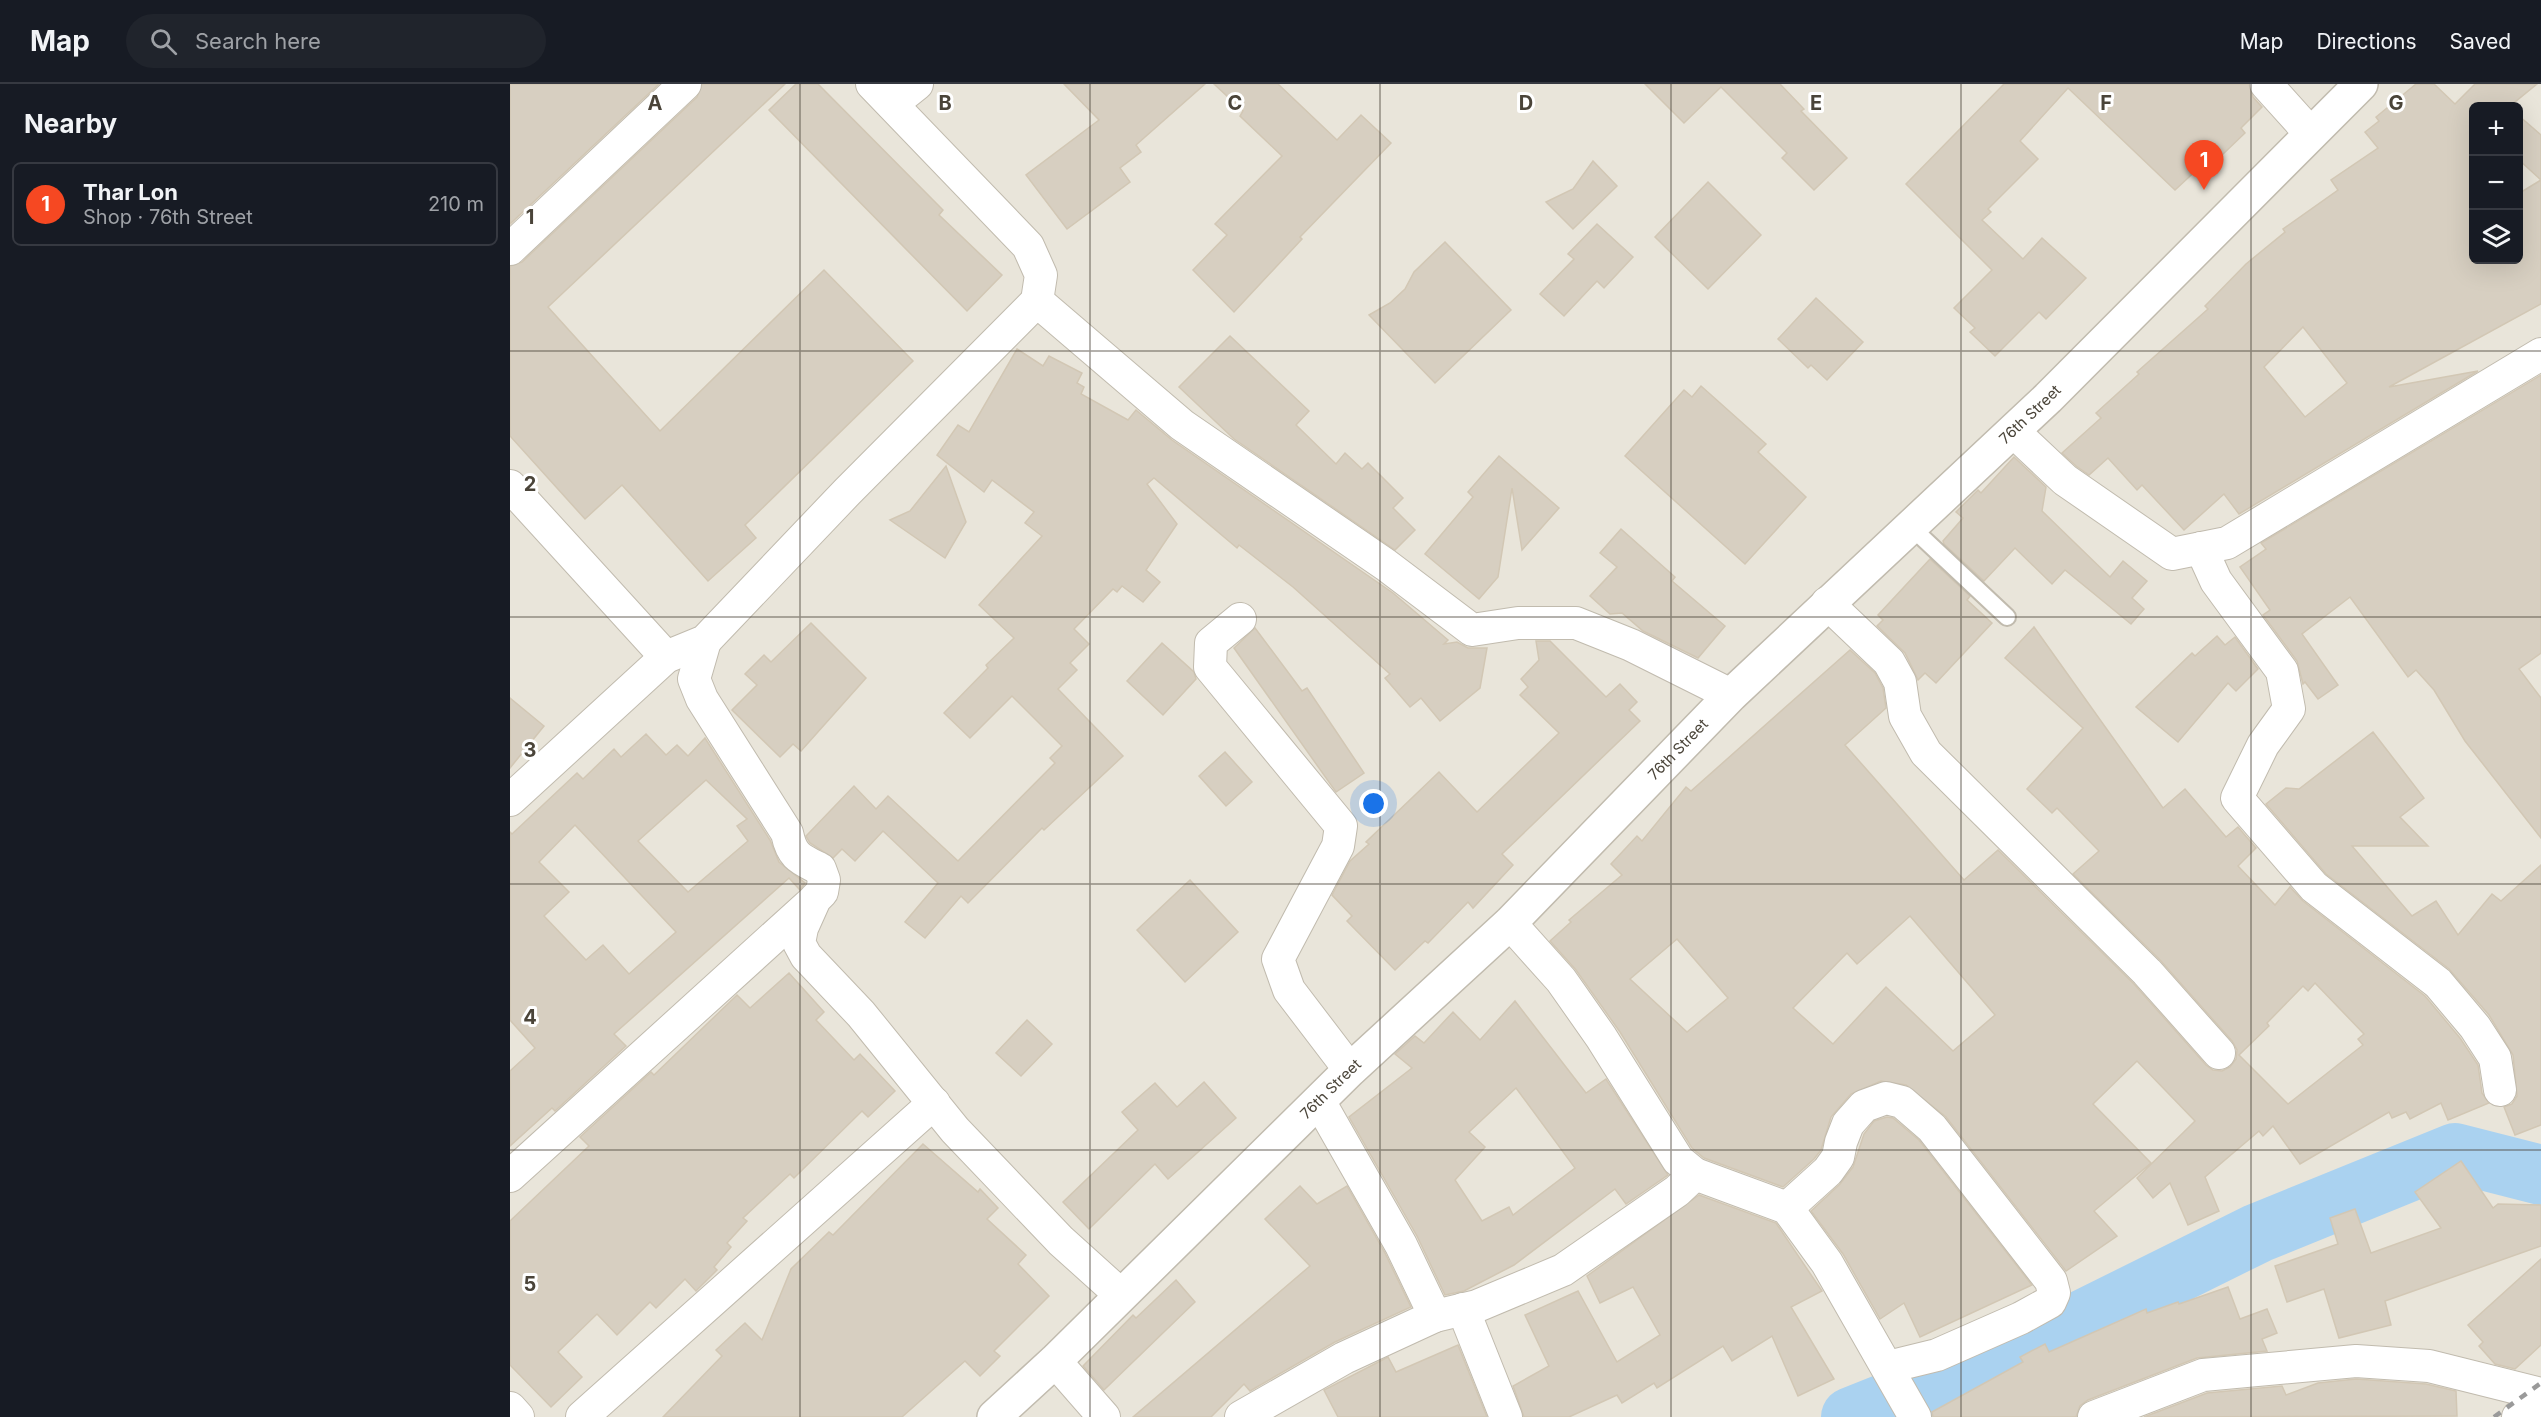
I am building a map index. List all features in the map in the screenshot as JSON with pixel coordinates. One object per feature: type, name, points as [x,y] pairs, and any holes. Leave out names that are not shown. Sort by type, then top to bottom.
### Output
[{"type":"street","points":[[510,249],[685,84]]},
{"type":"street","points":[[510,800],[666,657],[705,641],[847,492],[1037,301],[1041,275],[1028,246],[882,94],[917,84]]},
{"type":"street","points":[[2266,84],[2311,134]]},
{"type":"street","name":"76th Street","points":[[994,1417],[1056,1361],[1350,1070],[1510,923],[1731,695],[2013,431],[2361,84]]},
{"type":"street","points":[[1037,301],[1182,425],[1386,565],[1472,630],[1518,622],[1576,623],[1631,645],[1731,695]]},
{"type":"street","points":[[2013,431],[2065,480],[2172,554],[2227,543],[2541,354]]},
{"type":"street","points":[[510,486],[666,657]]},
{"type":"street","points":[[2201,548],[2216,581],[2282,671],[2289,709],[2263,744],[2237,798],[2314,887],[2438,983],[2475,1027],[2495,1058],[2500,1090]]},
{"type":"street","points":[[1827,603],[1889,662],[1900,682],[1905,716],[1926,753],[1952,782],[2028,852],[2147,972],[2219,1053]]},
{"type":"street","points":[[1240,619],[1211,643],[1210,667],[1341,826],[1338,846],[1278,959],[1289,990],[1350,1070]]},
{"type":"street","points":[[510,1176],[822,892],[824,880],[820,869],[799,858],[790,849],[787,833],[702,699],[694,679],[705,641]]},
{"type":"street","points":[[815,899],[802,928],[800,943],[806,956],[861,1014],[955,1130],[1061,1241],[1121,1295]]},
{"type":"street","points":[[1510,923],[1562,980],[1601,1037],[1675,1156],[1695,1174],[1787,1208],[1827,1263],[1900,1397],[1937,1354],[2021,1318],[2050,1302],[2054,1293],[2051,1281],[1932,1128],[1902,1102],[1886,1098],[1864,1106],[1848,1124],[1838,1157],[1828,1172],[1787,1208]]},
{"type":"street","points":[[1318,1101],[1401,1245],[1449,1312],[1506,1417]]},
{"type":"street","points":[[582,1417],[934,1103]]},
{"type":"street","points":[[1241,1417],[1344,1358],[1449,1312],[1498,1298],[1563,1270],[1677,1191],[1695,1174]]},
{"type":"street","points":[[1056,1361],[1104,1417]]},
{"type":"street","points":[[2094,1417],[2204,1376],[2356,1361],[2429,1366],[2541,1394]]},
{"type":"street","points":[[2518,1417],[2541,1400]]},
{"type":"street","points":[[510,1408],[518,1417]]},
{"type":"lane","points":[[1910,526],[2007,618]]},
{"type":"shaded area","points":[[510,84],[2541,84],[2541,1417],[510,1417]]},
{"type":"building","points":[[510,84],[659,84],[510,224]]},
{"type":"building","points":[[702,84],[785,84],[548,307],[660,431],[824,270],[913,361],[745,525],[756,538],[708,581],[622,485],[585,519],[510,436],[510,266],[522,262],[697,97]]},
{"type":"building","points":[[796,84],[818,84],[943,210],[939,215],[1002,275],[967,311],[769,110]]},
{"type":"building","points":[[1064,84],[1205,84],[1136,145],[1141,152],[1120,168],[1130,182],[1067,229],[1026,175],[1099,120]]},
{"type":"building","points":[[1214,84],[1278,84],[1337,140],[1361,115],[1391,143],[1300,237],[1302,239],[1234,312],[1193,270],[1227,235],[1215,224],[1282,156],[1240,116],[1243,111]]},
{"type":"building","points":[[1645,84],[1780,84],[1804,109],[1801,111],[1847,158],[1814,190],[1782,158],[1787,153],[1721,87],[1684,123]]},
{"type":"building","points":[[2004,84],[2249,84],[2253,97],[2262,107],[2241,128],[2245,133],[2220,157],[2216,152],[2175,190],[2068,88],[2020,141],[2038,159],[1988,209],[1991,212],[1982,220],[2023,259],[2042,238],[2086,278],[2046,319],[2039,312],[1995,356],[1970,332],[1975,328],[1954,308],[1992,270],[1906,184]]},
{"type":"building","points":[[2416,84],[2434,84],[2455,104],[2475,84],[2537,84],[2515,102],[2469,102],[2469,264],[2523,264],[2523,191],[2541,180],[2541,304],[2389,387],[2478,371],[2239,514],[2224,494],[2184,530],[2142,485],[2137,490],[2108,458],[2089,475],[2076,466],[2062,453],[2101,418],[2096,413],[2139,374],[2137,372],[2208,309],[2205,306],[2246,264],[2285,232],[2283,229],[2338,190],[2331,180],[2378,148],[2365,132],[2379,121],[2376,117]],"holes":[[[2303,327],[2347,383],[2305,417],[2264,367]]]},
{"type":"building","points":[[2523,119],[2541,135],[2541,180],[2523,164]]},
{"type":"building","points":[[1593,161],[1617,186],[1573,229],[1546,202],[1573,189]]},
{"type":"building","points":[[1708,182],[1761,235],[1708,289],[1655,237]]},
{"type":"building","points":[[1597,224],[1633,257],[1604,288],[1597,281],[1564,316],[1540,294],[1574,259],[1568,254]]},
{"type":"building","points":[[1445,242],[1511,310],[1435,383],[1369,315],[1390,303],[1405,289],[1414,272]]},
{"type":"building","points":[[1816,298],[1863,342],[1827,380],[1811,365],[1808,368],[1778,339]]},
{"type":"building","points":[[1230,336],[1309,411],[1296,425],[1336,464],[1345,453],[1362,469],[1368,463],[1403,498],[1393,508],[1415,530],[1395,550],[1234,439],[1179,387]]},
{"type":"building","points":[[1017,349],[1043,366],[1049,356],[1082,373],[1077,383],[1084,387],[1081,394],[1128,420],[1136,410],[1172,440],[1393,593],[1448,640],[1444,644],[1457,642],[1468,648],[1487,648],[1480,688],[1440,721],[1421,698],[1410,707],[1385,678],[1390,674],[1293,587],[1239,545],[1237,548],[1154,478],[1147,484],[1177,524],[1146,570],[1160,582],[1143,602],[1122,586],[1117,592],[1113,589],[1074,629],[1089,644],[1070,663],[1077,670],[1058,689],[1123,756],[1044,830],[1042,828],[968,903],[961,896],[925,938],[905,922],[938,883],[883,831],[855,861],[842,849],[833,858],[810,843],[806,836],[854,786],[876,809],[888,796],[958,861],[1055,763],[1050,758],[1062,746],[1012,696],[970,738],[944,713],[988,668],[986,665],[1014,638],[979,605],[1042,536],[1025,523],[1034,512],[992,480],[984,492],[937,455],[958,425],[969,432]]},
{"type":"building","points":[[2541,375],[2541,653],[2519,669],[2541,698],[2541,838],[2465,741],[2434,690],[2416,670],[2408,677],[2350,597],[2302,634],[2338,685],[2318,699],[2305,682],[2303,684],[2297,661],[2263,615],[2270,610],[2240,567],[2266,549],[2261,543]]},
{"type":"building","points":[[1701,386],[1766,444],[1758,452],[1806,497],[1745,564],[1625,456],[1684,390],[1692,397]]},
{"type":"building","points":[[1499,456],[1559,508],[1522,550],[1512,488],[1498,577],[1479,599],[1425,554],[1473,497],[1468,492]]},
{"type":"building","points":[[2014,457],[2046,487],[2042,511],[2110,577],[2123,561],[2147,581],[2132,598],[2144,609],[2131,624],[2065,570],[2052,584],[2015,548],[1984,581],[1944,544],[1943,541],[1963,518],[1956,512],[1978,490],[1981,493]]},
{"type":"building","points":[[946,466],[966,522],[945,558],[890,520],[910,511]]},
{"type":"building","points":[[1621,529],[1675,577],[1672,581],[1725,626],[1698,658],[1643,631],[1622,613],[1610,614],[1590,596],[1617,567],[1600,553]]},
{"type":"building","points":[[1930,559],[1970,596],[1967,600],[1992,623],[1936,683],[1925,673],[1918,680],[1905,653],[1877,626],[1883,620],[1878,615]]},
{"type":"building","points":[[811,623],[866,678],[801,751],[793,744],[780,757],[732,710],[757,685],[745,674],[764,655],[771,662]]},
{"type":"building","points":[[2034,627],[2163,808],[2185,789],[2226,837],[2238,827],[2256,848],[2238,866],[2275,905],[2290,887],[2303,901],[2425,996],[2460,1038],[2478,1065],[2482,1093],[2489,1103],[2448,1120],[2441,1103],[2410,1119],[2406,1112],[2392,1118],[2389,1112],[2300,1164],[2273,1126],[2263,1136],[2259,1131],[2205,1177],[2219,1211],[2188,1225],[2170,1183],[2153,1198],[2137,1178],[2195,1121],[2137,1061],[2093,1104],[2151,1163],[2094,1211],[2117,1236],[2066,1271],[1946,1117],[1906,1085],[1881,1081],[1851,1094],[1831,1117],[1821,1150],[1783,1187],[1704,1158],[1692,1148],[1620,1032],[1576,970],[1550,941],[1571,922],[1569,920],[1622,875],[1611,864],[1637,836],[1642,841],[1686,787],[1691,791],[1850,650],[1875,673],[1883,688],[1886,708],[1845,745],[1964,880],[1998,850],[2134,984],[2206,1065],[2213,1070],[2222,1071],[2230,1067],[2236,1059],[2237,1050],[2232,1041],[2160,960],[2073,874],[2099,851],[2057,808],[2052,813],[2027,789],[2083,728],[2005,658]],"holes":[[[1910,916],[1995,1015],[1953,1051],[1886,987],[1833,1044],[1793,1008],[1847,953],[1857,964]],[[1677,939],[1728,998],[1687,1032],[1630,979]],[[2315,983],[2364,1034],[2358,1039],[2363,1045],[2288,1104],[2239,1055],[2269,1026],[2267,1023],[2303,986],[2308,991]]]},
{"type":"building","points":[[1255,628],[1302,691],[1307,688],[1364,773],[1336,792],[1234,648]]},
{"type":"building","points":[[2217,636],[2225,645],[2235,637],[2258,669],[2236,691],[2228,683],[2178,742],[2136,707],[2192,653],[2195,656]]},
{"type":"building","points":[[1536,641],[1550,641],[1606,697],[1620,684],[1637,702],[1629,710],[1640,721],[1502,854],[1513,865],[1473,908],[1468,902],[1428,943],[1425,941],[1395,970],[1347,921],[1352,916],[1332,895],[1350,861],[1369,844],[1366,842],[1439,772],[1477,812],[1559,733],[1520,695],[1528,687],[1521,679],[1539,660]]},
{"type":"building","points":[[1162,643],[1194,672],[1196,679],[1163,715],[1127,681]]},
{"type":"building","points":[[510,698],[544,726],[510,768]]},
{"type":"building","points":[[2373,732],[2424,798],[2400,817],[2428,846],[2352,846],[2412,916],[2436,901],[2458,935],[2492,894],[2501,901],[2541,865],[2541,1125],[2515,1135],[2504,1107],[2512,1104],[2517,1096],[2513,1055],[2489,1015],[2449,969],[2326,874],[2266,804],[2286,788],[2299,789]]},
{"type":"building","points":[[646,734],[666,755],[677,745],[688,756],[705,738],[770,840],[779,862],[805,883],[800,890],[789,878],[614,1034],[626,1046],[555,1111],[552,1108],[510,1146],[510,1071],[535,1048],[510,1020],[510,832],[512,834],[577,773],[583,779],[614,749],[621,757]],"holes":[[[706,780],[747,819],[737,826],[748,841],[688,892],[638,841]],[[575,825],[676,932],[629,974],[603,945],[586,960],[544,916],[569,892],[539,862]]]},
{"type":"building","points":[[1225,752],[1252,782],[1226,806],[1199,776]]},
{"type":"building","points":[[1190,880],[1238,932],[1185,982],[1137,930]]},
{"type":"building","points":[[789,973],[824,1012],[816,1020],[854,1060],[860,1054],[895,1091],[868,1117],[862,1111],[794,1178],[790,1174],[743,1218],[747,1221],[727,1243],[731,1247],[714,1267],[717,1270],[696,1291],[685,1279],[656,1308],[650,1302],[617,1335],[597,1314],[558,1352],[582,1377],[551,1407],[510,1365],[510,1221],[589,1146],[580,1137],[651,1072],[654,1075],[737,995],[750,1008]]},
{"type":"building","points":[[1515,1001],[1586,1093],[1606,1079],[1668,1175],[1626,1204],[1615,1189],[1514,1265],[1464,1291],[1445,1295],[1417,1236],[1349,1117],[1412,1068],[1395,1054],[1415,1036],[1424,1043],[1453,1012],[1480,1040]],"holes":[[[1516,1088],[1575,1168],[1513,1215],[1509,1207],[1482,1221],[1455,1180],[1485,1147],[1469,1132]]]},
{"type":"building","points":[[1027,1020],[1052,1044],[1021,1076],[996,1053]]},
{"type":"building","points":[[1204,1082],[1236,1118],[1168,1179],[1155,1164],[1089,1229],[1063,1202],[1138,1130],[1122,1112],[1155,1083],[1177,1107]]},
{"type":"building","points":[[1887,1117],[1893,1118],[1919,1140],[2032,1285],[1920,1337],[1904,1303],[1880,1319],[1843,1254],[1811,1211],[1840,1184],[1853,1167],[1864,1134],[1874,1121]]},
{"type":"building","points":[[923,1144],[978,1192],[980,1189],[998,1208],[987,1219],[1026,1255],[1018,1264],[1049,1296],[994,1351],[1000,1356],[980,1376],[965,1361],[902,1417],[663,1417],[722,1356],[716,1350],[745,1323],[762,1340],[791,1269],[829,1232],[833,1235]]},
{"type":"building","points":[[2461,1161],[2493,1208],[2498,1204],[2541,1205],[2541,1246],[2385,1301],[2391,1325],[2339,1338],[2324,1289],[2287,1302],[2275,1266],[2338,1244],[2330,1218],[2355,1209],[2371,1253],[2441,1228],[2415,1192]]},
{"type":"building","points":[[1300,1186],[1317,1204],[1347,1186],[1385,1253],[1411,1307],[1335,1342],[1250,1391],[1244,1384],[1211,1417],[1133,1417],[1310,1266],[1265,1219]]},
{"type":"building","points":[[1699,1195],[1776,1223],[1822,1291],[1791,1307],[1834,1379],[1798,1396],[1772,1336],[1732,1361],[1723,1346],[1657,1388],[1654,1383],[1622,1403],[1617,1395],[1569,1417],[1524,1417],[1513,1386],[1549,1366],[1525,1315],[1578,1291],[1617,1362],[1660,1335],[1633,1287],[1600,1303],[1587,1276]]},
{"type":"building","points":[[2541,1259],[2541,1345],[2515,1369],[2495,1364],[2479,1346],[2483,1342],[2468,1325]]},
{"type":"building","points":[[1176,1280],[1195,1302],[1104,1390],[1083,1366],[1133,1315],[1136,1318]]},
{"type":"building","points":[[2228,1287],[2240,1319],[2267,1309],[2277,1333],[2262,1339],[2267,1351],[2197,1358],[2088,1400],[2080,1406],[2076,1417],[1933,1417],[1932,1412],[2023,1362],[2020,1357],[2045,1344],[2049,1352],[2146,1309],[2147,1313]]},
{"type":"building","points":[[1458,1345],[1487,1417],[1338,1417],[1324,1390],[1388,1357],[1396,1372]]},
{"type":"building","points":[[2356,1379],[2426,1384],[2456,1391],[2457,1416],[2144,1417],[2207,1393],[2282,1386],[2286,1395],[2318,1383]]},
{"type":"waterway","points":[[1851,1417],[2034,1344],[2258,1233],[2455,1153],[2541,1175]]},
{"type":"railway","points":[[2494,1417],[2541,1383]]},
{"type":"place","name":"Thar Lon","points":[[2204,190]]}]
